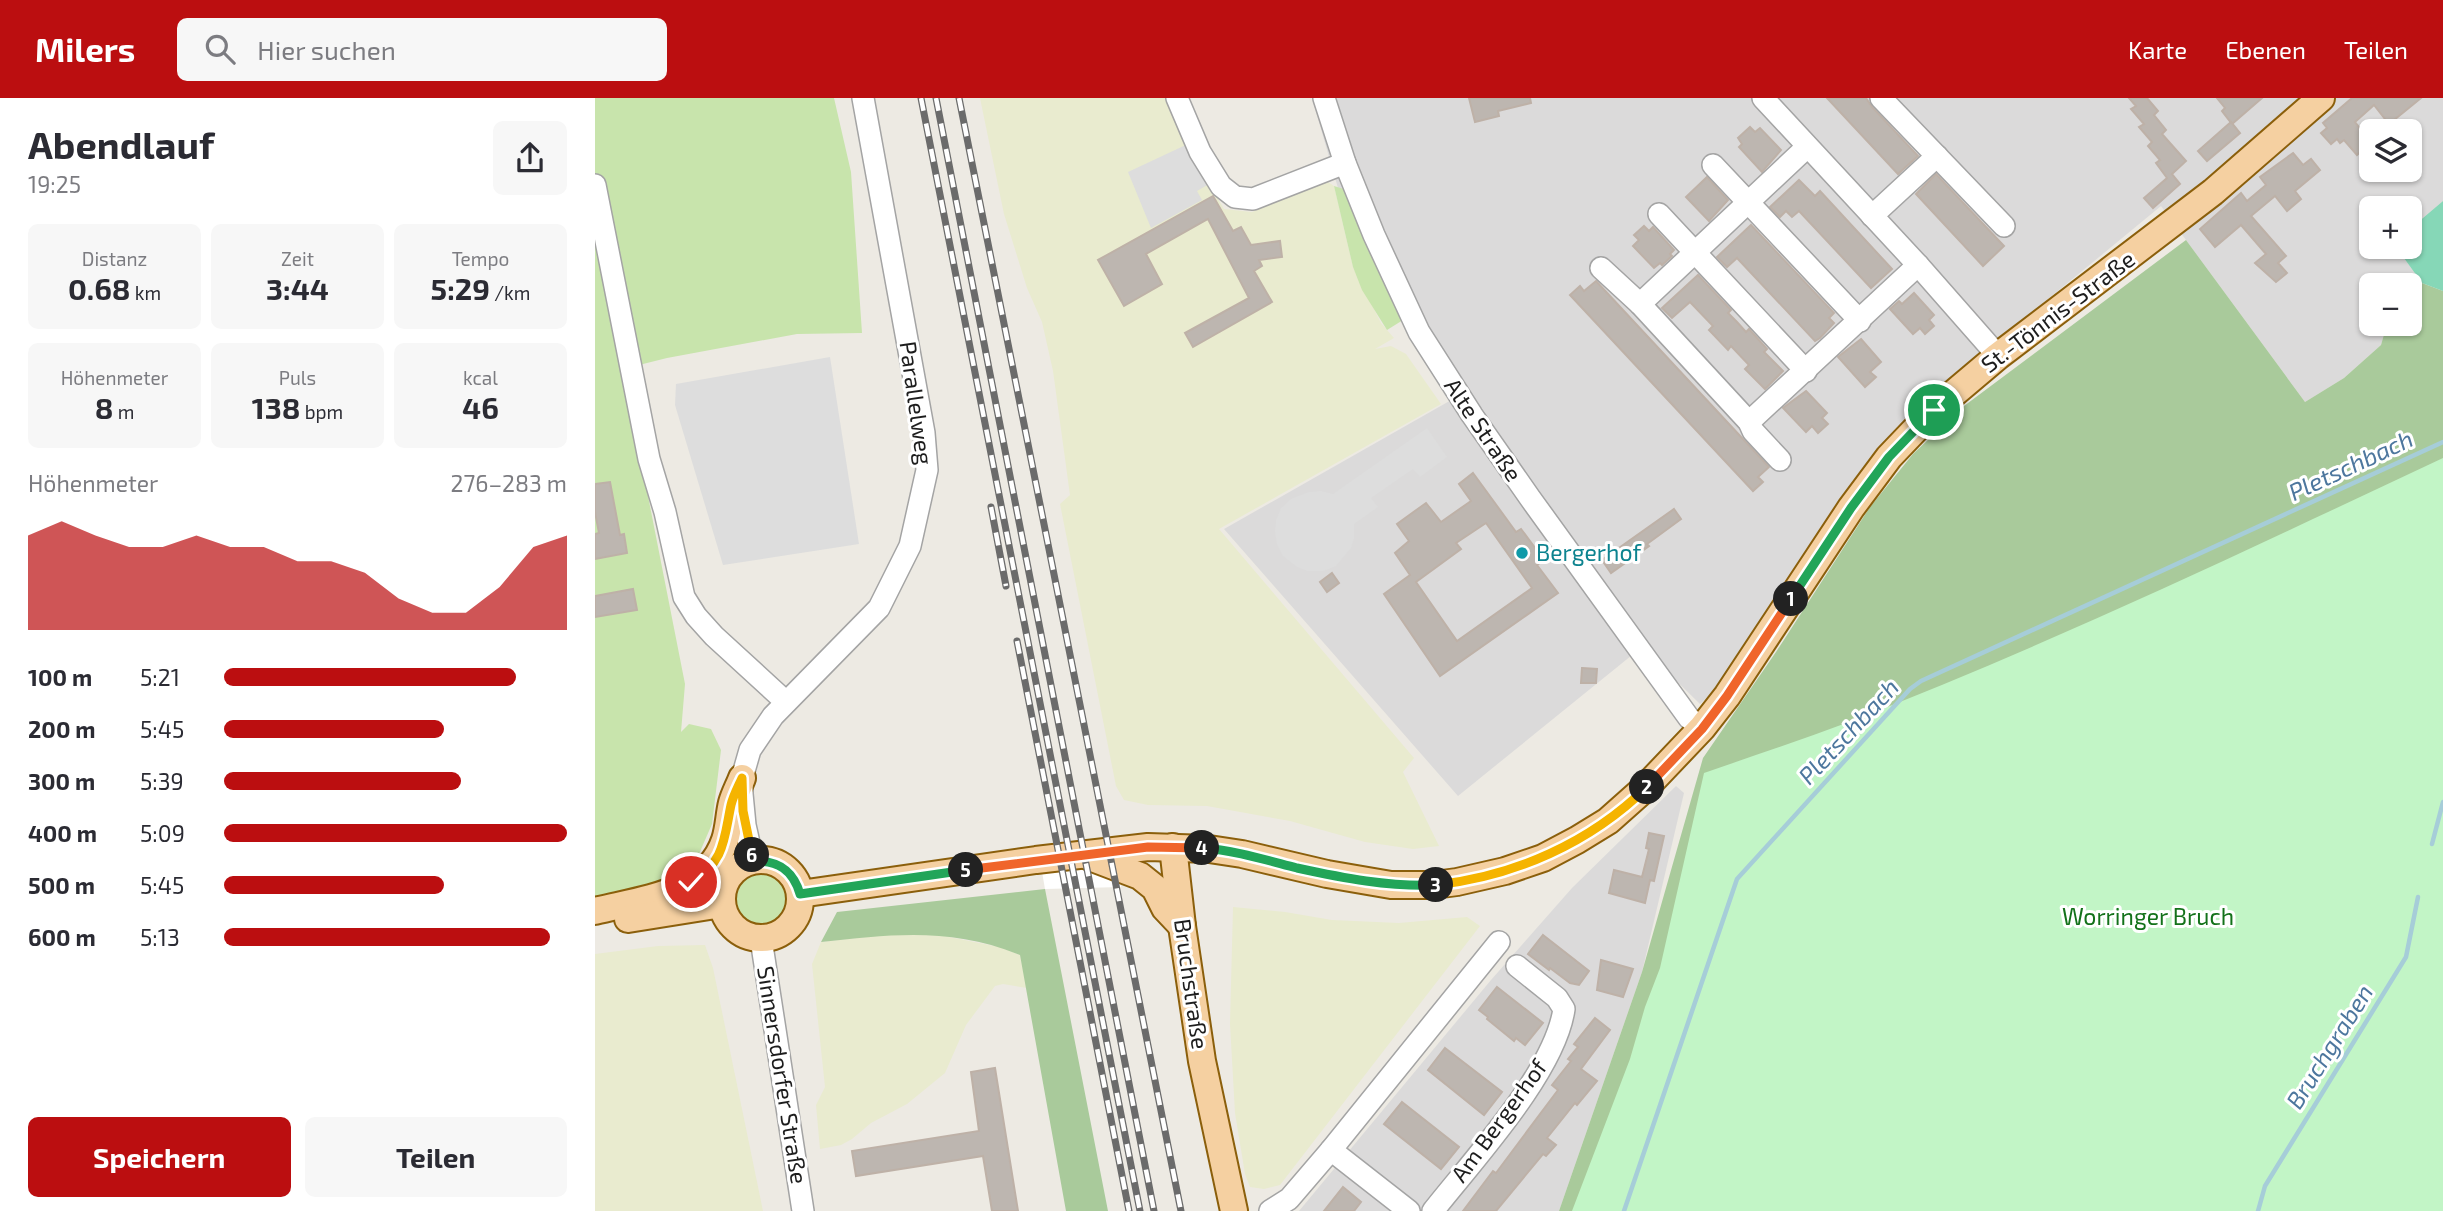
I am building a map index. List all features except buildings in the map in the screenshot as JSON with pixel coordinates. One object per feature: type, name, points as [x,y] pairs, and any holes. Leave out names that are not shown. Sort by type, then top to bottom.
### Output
[{"type":"main road","name":"St.-Tönnis-Straße","points":[[1174,847],[1242,854],[1327,874],[1391,885],[1434,885],[1479,878],[1543,858],[1608,821],[1644,789],[1702,729],[1727,696],[1851,508],[1889,457],[1934,410],[1998,356],[2213,192],[2321,98]]},
{"type":"main road","points":[[595,911],[680,888],[703,875],[717,860],[722,849],[732,801],[742,778]]},
{"type":"main road","points":[[800,894],[1080,854],[1174,847]]},
{"type":"main road","name":"Bruchstraße","points":[[1174,847],[1182,926],[1202,1061],[1234,1211]]},
{"type":"main road","points":[[1080,854],[1108,862],[1140,876],[1155,888],[1165,908],[1182,926]]},
{"type":"main road","points":[[766,860],[789,871],[800,894],[800,907],[795,920],[786,930],[761,939],[747,936],[735,929],[726,917],[722,904],[723,890],[729,876],[740,866],[753,861],[766,860]]},
{"type":"main road","points":[[595,924],[722,904]]},
{"type":"street","name":"Parallelweg","points":[[753,861],[744,818],[742,778],[750,750],[773,716],[879,608],[910,547],[927,470],[924,433],[863,98]]},
{"type":"street","points":[[1177,98],[1200,152],[1221,186],[1235,197],[1253,199],[1345,163]]},
{"type":"street","name":"Alte Straße","points":[[1324,98],[1345,163],[1406,308],[1432,353],[1530,498],[1689,718],[1702,729]]},
{"type":"street","points":[[1881,98],[2004,226]]},
{"type":"street","points":[[1764,99],[1919,265],[1998,356]]},
{"type":"street","points":[[1640,304],[1807,147]]},
{"type":"street","points":[[1872,216],[1937,156]]},
{"type":"street","points":[[1713,165],[1860,321]]},
{"type":"street","points":[[595,185],[649,459],[665,512],[684,597],[695,616],[714,636],[786,702]]},
{"type":"street","points":[[1659,214],[1806,371]]},
{"type":"street","points":[[1749,422],[1919,265]]},
{"type":"street","points":[[1601,268],[1640,304],[1749,422],[1753,431],[1780,460]]},
{"type":"street","name":"Sinnersdorfer Straße","points":[[761,939],[803,1211]]},
{"type":"street","points":[[1270,1211],[1289,1199],[1331,1150],[1499,942]]},
{"type":"street","name":"Am Bergerhof","points":[[1433,1211],[1527,1090],[1558,1033],[1564,1009],[1557,998],[1517,966]]},
{"type":"street","points":[[1331,1150],[1409,1211]]},
{"type":"shaded area","points":[[1312,98],[2443,98],[2443,201],[2422,219],[2422,196],[2359,196],[2359,259],[2405,259],[2415,273],[2359,273],[2359,336],[2384,336],[2381,345],[2344,378],[2305,402],[2161,206],[1923,402],[1840,501],[1719,686],[1700,704],[1642,647],[1458,796],[1224,529],[1453,399],[1350,192],[1338,188]]},
{"type":"shaded area","points":[[1190,143],[1209,184],[1197,191],[1202,200],[1151,228],[1128,172]]},
{"type":"shaded area","points":[[830,357],[859,544],[723,565],[675,405],[676,384]]},
{"type":"shaded area","points":[[1427,428],[1447,457],[1420,477],[1413,469],[1371,498],[1378,507],[1354,524],[1351,548],[1336,566],[1323,571],[1308,571],[1297,567],[1283,556],[1277,544],[1276,520],[1281,508],[1291,499],[1309,492],[1333,494]]},
{"type":"shaded area","points":[[1676,786],[1684,793],[1642,972],[1559,1211],[1299,1211],[1491,980],[1572,888]]},
{"type":"green space","points":[[595,98],[834,98],[851,172],[862,333],[797,334],[667,358],[623,369],[685,684],[681,732],[689,724],[711,729],[721,750],[712,824],[699,854],[657,887],[595,904]]},
{"type":"green space","points":[[980,98],[1172,98],[1209,184],[1224,209],[1252,212],[1316,182],[1328,182],[1334,186],[1353,267],[1381,323],[1394,338],[1375,349],[1391,346],[1406,354],[1441,404],[1219,529],[1414,758],[1403,772],[1439,846],[1413,849],[1365,842],[1290,821],[1207,806],[1148,805],[1124,800],[1116,786],[1060,504],[1070,495],[1053,371],[1042,322],[1027,288],[1004,214]]},
{"type":"green space","points":[[1334,186],[1350,191],[1403,320],[1387,330],[1362,290],[1353,267]]},
{"type":"green space","points":[[2443,201],[2443,291],[2422,283],[2422,273],[2415,273],[2405,259],[2422,259],[2422,219]]},
{"type":"green space","name":"Worringer Bruch","points":[[2186,240],[2305,402],[2344,378],[2381,345],[2384,336],[2422,336],[2422,283],[2443,291],[2443,1211],[1559,1211],[1642,972],[1703,758],[1870,507],[1913,454],[1964,406]]},
{"type":"green space","name":"Worringer Bruch","points":[[2443,458],[2443,1211],[1572,1211],[1630,1059],[1660,968],[1704,773],[1849,722],[1999,661]]},
{"type":"green space","points":[[754,869],[766,869],[785,882],[790,899],[788,911],[777,924],[766,929],[754,929],[735,916],[730,905],[730,893],[743,874]]},
{"type":"green space","points":[[1045,889],[1108,1211],[1066,1211],[1020,955],[995,946],[946,936],[897,935],[821,942],[837,912]]},
{"type":"green space","points":[[1233,907],[1332,920],[1399,923],[1467,917],[1480,926],[1280,1185],[1264,1189],[1250,1187],[1245,1174],[1235,1113],[1230,1024]]},
{"type":"green space","points":[[900,933],[934,934],[1000,947],[1020,955],[1027,988],[1003,984],[995,986],[966,1025],[945,1073],[907,1104],[871,1123],[852,1139],[841,1145],[820,1149],[816,1105],[825,1087],[812,964],[821,942]]},
{"type":"green space","points":[[705,945],[713,968],[763,1211],[595,1211],[595,954],[658,946]]},
{"type":"pier","points":[[1113,837],[1121,887],[1045,889],[1038,849]]},
{"type":"waterway","name":"Pletschbach","points":[[1624,1211],[1737,879],[1910,689],[1921,681],[2443,442]]},
{"type":"waterway","name":"Bruchgraben","points":[[2432,844],[2443,802]]},
{"type":"waterway","name":"Bruchgraben","points":[[2258,1211],[2265,1186],[2406,957],[2418,897]]},
{"type":"railway","points":[[921,98],[1140,1211]]},
{"type":"railway","points":[[936,98],[1154,1211]]},
{"type":"railway","points":[[959,98],[1181,1211]]},
{"type":"railway","points":[[991,507],[1006,586]]},
{"type":"railway","points":[[1017,641],[1129,1211]]},
{"type":"place","name":"Bergerhof","points":[[1522,553]]},
{"type":"route","points":[[691,882],[703,875],[717,860],[726,838],[732,801],[742,778],[743,811],[753,861],[766,860],[789,871],[800,894],[1036,860],[1148,847],[1209,849],[1242,854],[1327,874],[1391,885],[1457,882],[1505,871],[1543,858],[1608,821],[1644,789],[1702,729],[1727,696],[1851,508],[1889,457],[1934,410]]}]
